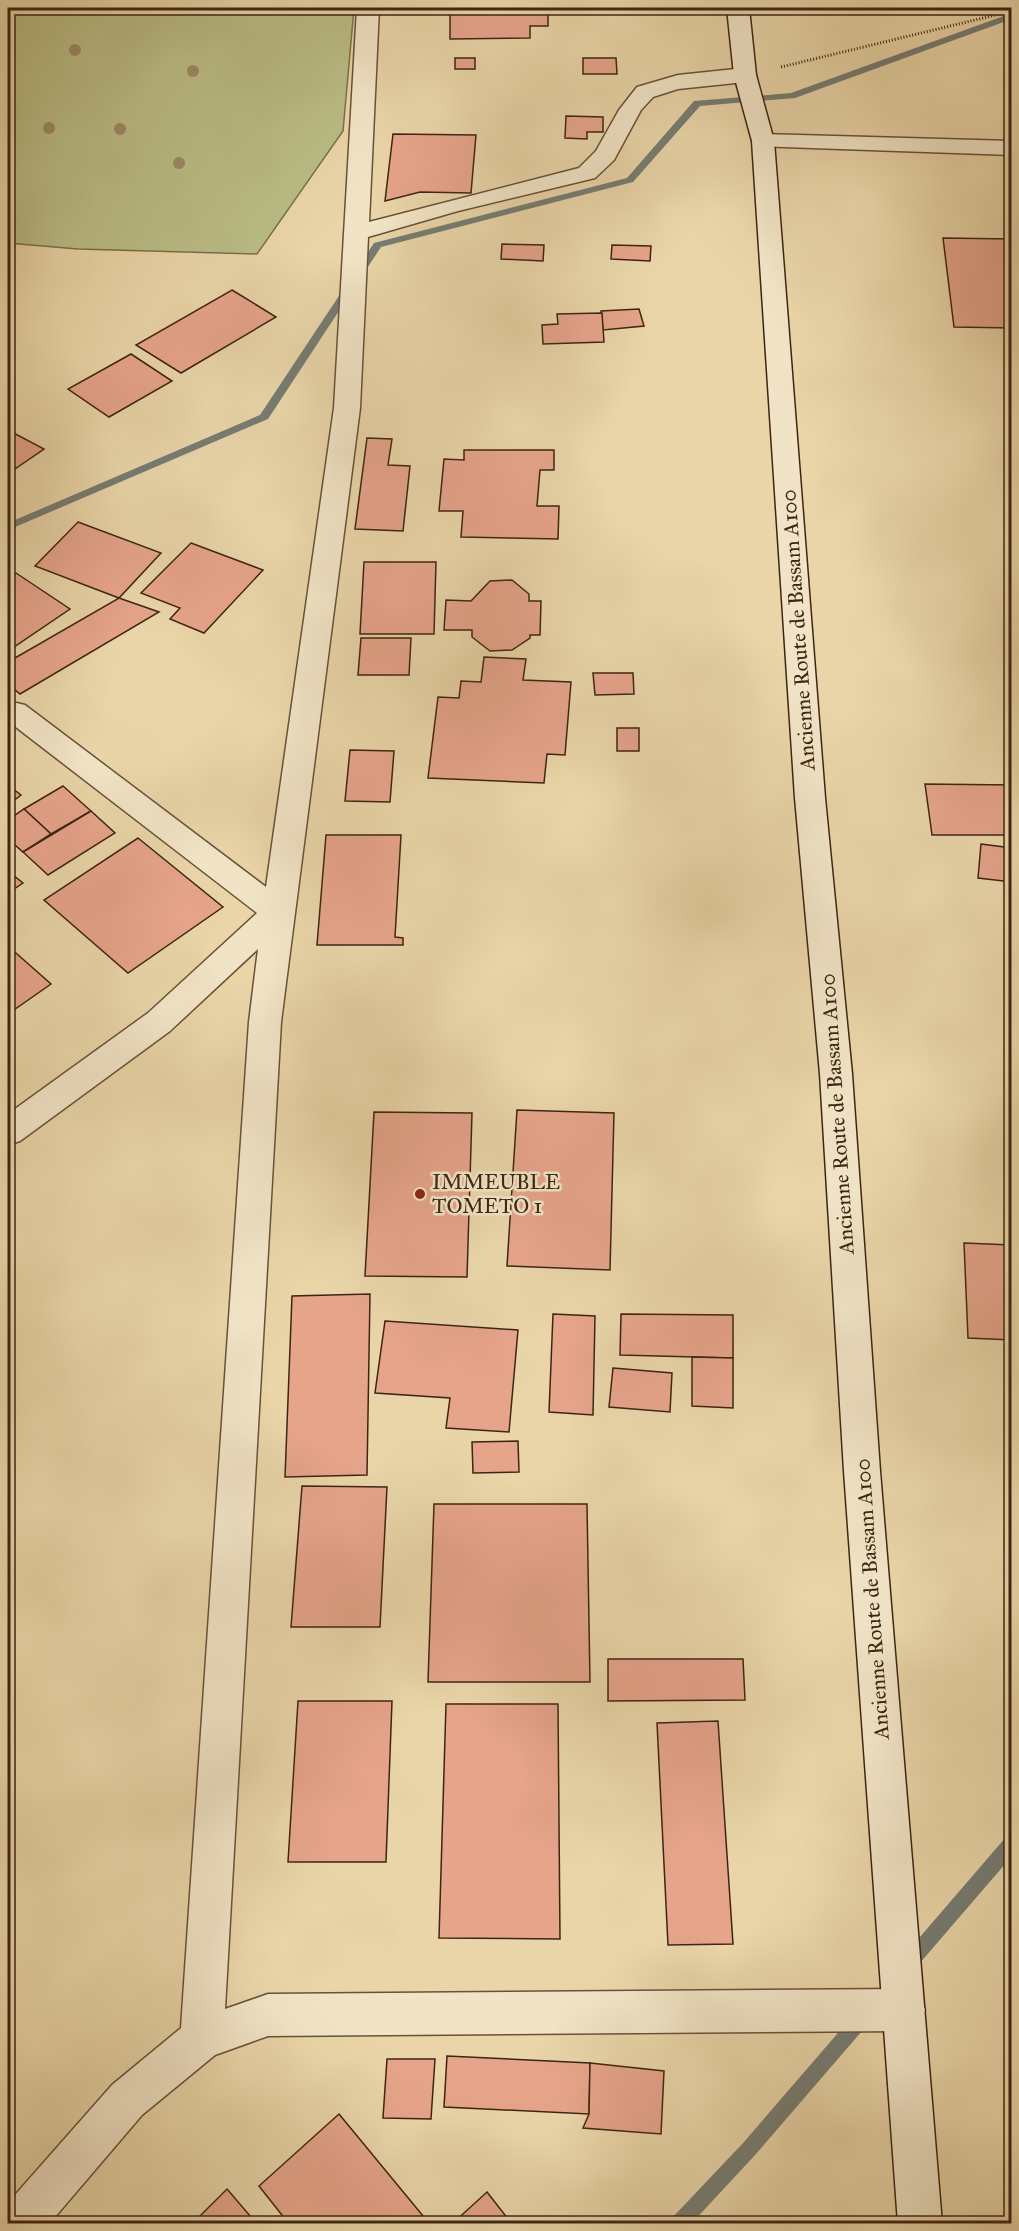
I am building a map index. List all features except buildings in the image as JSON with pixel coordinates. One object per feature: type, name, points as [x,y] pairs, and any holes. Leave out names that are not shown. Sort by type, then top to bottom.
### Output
[{"type":"street","points":[[202,2039],[265,1022],[347,408],[368,8]]},
{"type":"street","name":"Ancienne Route de Bassam A100","points":[[738,8],[745,75],[763,141],[810,798],[836,1074],[862,1472],[920,2223]]},
{"type":"street","points":[[355,232],[587,173],[601,164],[632,108],[646,91],[669,84],[745,75]]},
{"type":"street","points":[[763,141],[1011,148]]},
{"type":"street","points":[[8,711],[15,712],[278,912]]},
{"type":"street","points":[[8,1132],[159,1022],[278,912]]},
{"type":"street","points":[[19,2223],[128,2100],[202,2039],[268,2015],[904,2010]]},
{"type":"path","points":[[745,75],[1011,10]]},
{"type":"green space","points":[[8,8],[354,8],[343,131],[257,254],[78,249],[8,243]]},
{"type":"waterway","points":[[8,527],[264,417],[377,245],[630,180],[697,103],[792,96],[1012,16]]},
{"type":"waterway","points":[[907,1965],[1012,1843]]},
{"type":"waterway","points":[[678,2224],[750,2148],[862,2018]]},
{"type":"place","name":"IMMEUBLE TOMETO 1","points":[[420,1194]]}]
